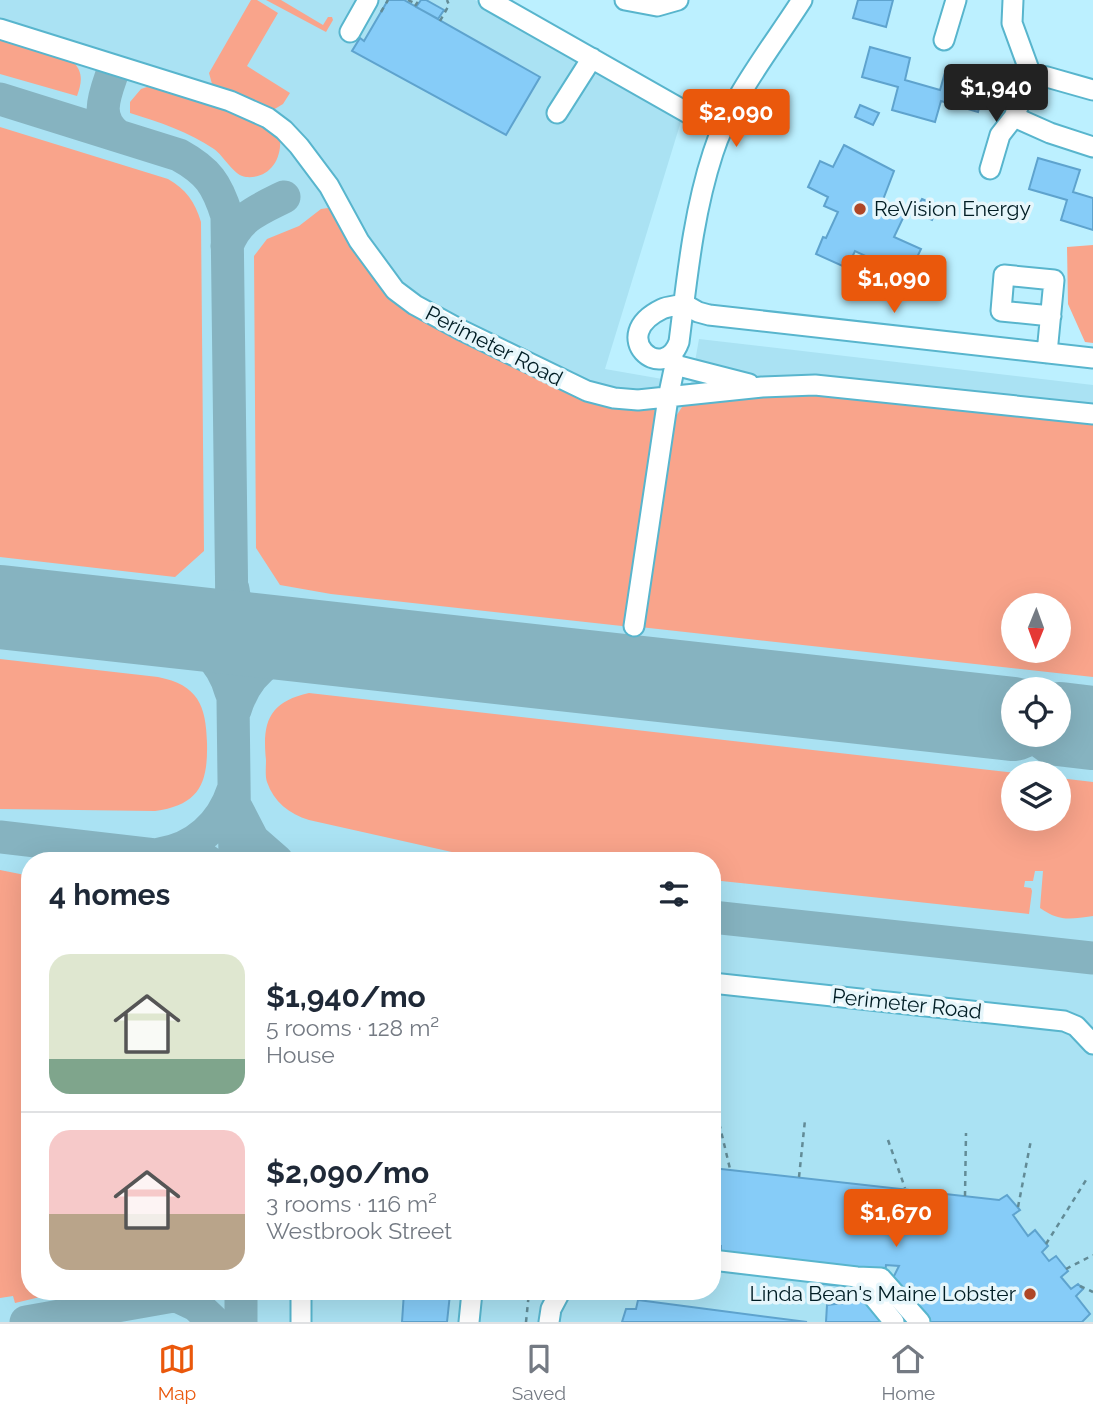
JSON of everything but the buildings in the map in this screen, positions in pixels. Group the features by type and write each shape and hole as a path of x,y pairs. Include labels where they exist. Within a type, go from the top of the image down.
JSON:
{"street":[{"path":"489,0 702,121 723,128"},
{"path":"625,0 657,6 678,0"},
{"path":"634,626 700,195 723,128 802,0"},
{"path":"944,40 956,0"},
{"path":"990,169 1000,135 1014,117 1031,75 1012,23 1013,0"},
{"path":"350,32 366,4"},
{"name":"Perimeter Road","path":"0,29 230,101 268,118 299,146 328,186 359,241 396,290 415,305 587,391 614,398 638,400 815,384 1093,414"},
{"path":"557,113 592,58"},
{"path":"1031,75 1093,90"},
{"path":"1014,117 1093,148"},
{"path":"762,387 673,360 646,355 638,344 638,331 662,309 684,304 709,315 1093,358"},
{"path":"1047,353 1051,316"},
{"name":"Perimeter Road","path":"721,984 1064,1021 1076,1026 1093,1044"},
{"path":"721,1261 857,1278 876,1276 885,1280 920,1322"},
{"path":"857,1278 894,1322"},
{"path":"301,1300 302,1322"},
{"path":"468,1322 471,1300"},
{"path":"549,1322 556,1300"}],"path":[{"path":"366,4 388,0"},
{"path":"408,0 416,5 419,0"},
{"path":"440,20 449,5 447,0"},
{"path":"799,1177 805,1120"},
{"path":"721,1128 730,1170"},
{"path":"965,1196 966,1133"},
{"path":"888,1140 905,1188"},
{"path":"1018,1207 1031,1140"},
{"path":"1046,1244 1088,1177"},
{"path":"1066,1269 1093,1255"},
{"path":"1080,1286 1093,1292"},
{"path":"526,1322 528,1300"}],"shaded area":[{"path":"0,0 475,0 682,118 605,369 691,384 699,339 1093,385 1093,1322 0,1322"},
{"path":"251,0 257,0 278,13 247,66 290,93 283,104 273,110 217,88 212,84 209,73"},
{"path":"266,0 281,0 323,25 328,17 333,20 326,32"},
{"path":"0,38 71,60 81,77 77,96 0,74"},
{"path":"158,88 260,121 280,138 279,153 273,166 262,175 242,176 233,170 218,152 194,137 130,113 130,102 141,89"},
{"path":"0,127 168,179 185,192 199,215 204,551 175,577 0,557"},
{"path":"321,209 334,211 358,255 377,282 414,315 654,409 658,416 631,627 331,594 280,585 256,548 254,256 267,239 299,226"},
{"path":"1093,245 1093,343 1085,342 1068,304 1067,247"},
{"path":"801,393 1093,423 1093,677 640,627 669,427 684,404"},
{"path":"0,659 158,677 182,685 197,699 205,718 207,757 203,781 198,790 182,804 155,811 0,809"},
{"path":"309,693 1001,771 1001,831 1071,831 1071,779 1093,782 1093,916 1065,918 1053,916 1040,908 1043,871 1035,871 1033,881 1025,881 1024,887 1031,888 1032,891 1029,914 721,881 721,852 452,852 309,820 289,811 278,801 266,780 267,724 277,708"},
{"path":"0,870 21,874 21,1300 28,1300 15,1303 13,1296 0,1298"}],"taxiway":[{"path":"112,74 103,107 106,122 117,135"},
{"path":"0,99 179,155 210,180 227,216 235,852"},
{"path":"227,246 243,221 284,197"},
{"path":"233,589 235,600 245,617 260,629 289,639"},
{"path":"163,625 206,650 221,668 231,692"},
{"path":"235,710 250,680 271,660 298,649 330,644"},
{"path":"168,852 184,847 205,833 222,814 233,790"},
{"path":"237,809 253,840 267,852"},
{"path":"0,837 129,852"},
{"path":"721,918 1093,958"},
{"path":"26,1322 151,1300"},
{"path":"185,1300 196,1305 214,1322"},
{"path":"241,1300 241,1322"}],"runway":[{"path":"0,607 1001,718"},
{"path":"1071,725 1093,728"}],"place":[{"name":"ReVision Energy","path":"860,209"},
{"name":"Linda Bean's Maine Lobster","path":"1030,1294"}]}
